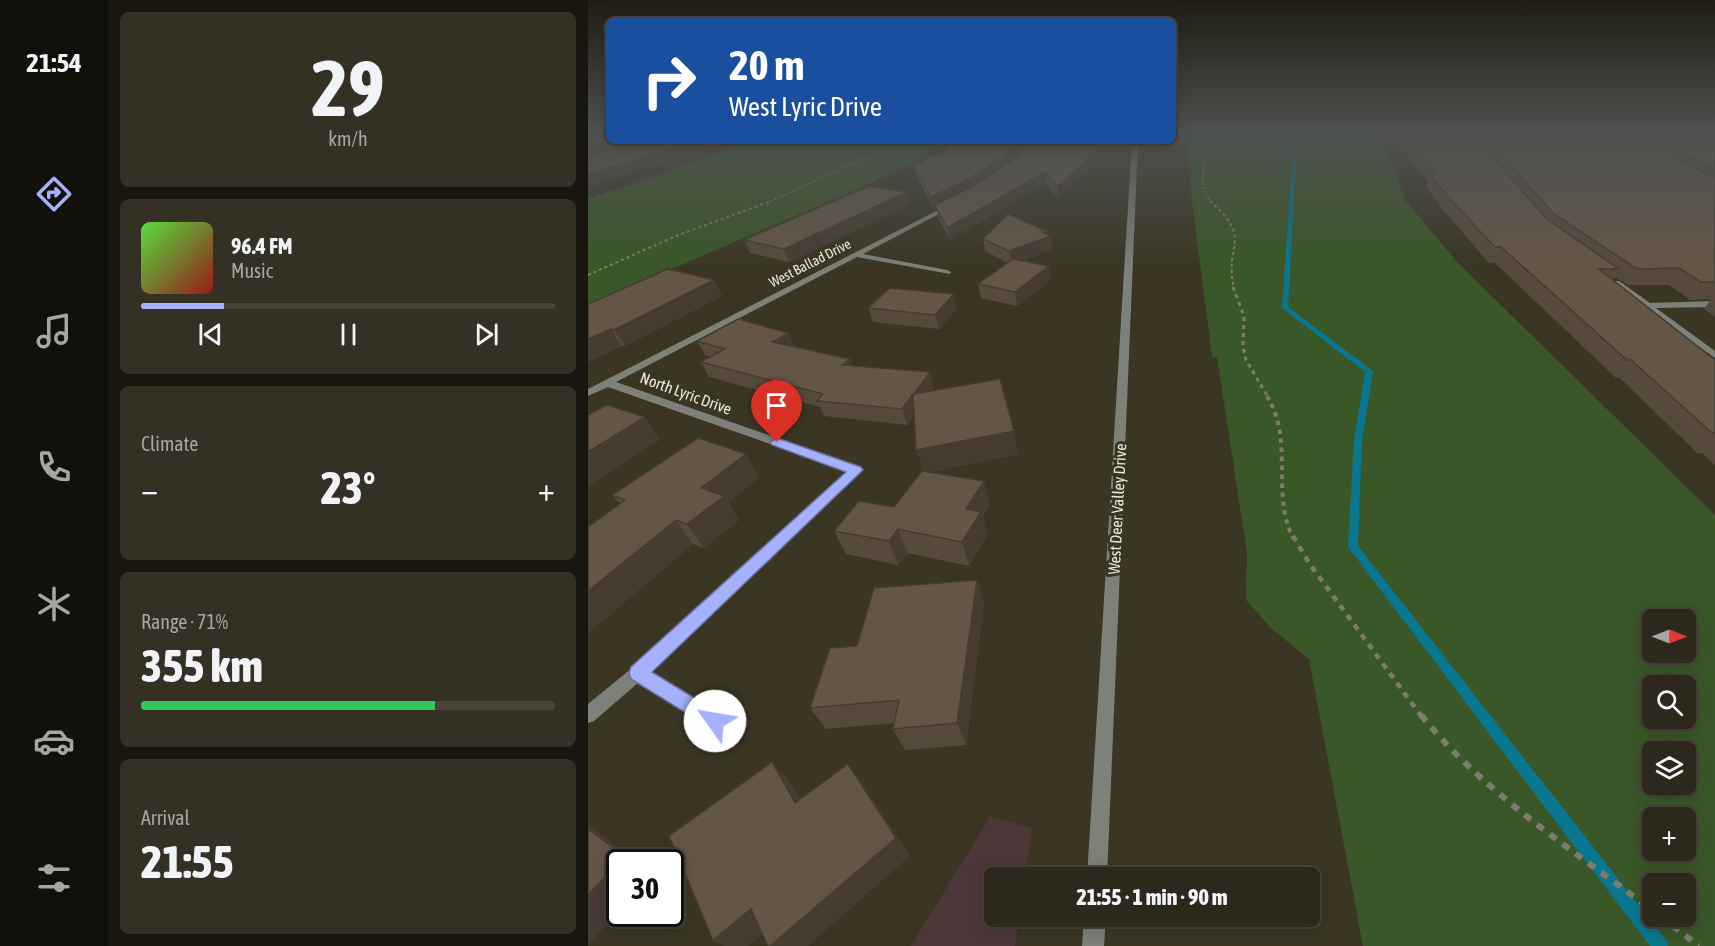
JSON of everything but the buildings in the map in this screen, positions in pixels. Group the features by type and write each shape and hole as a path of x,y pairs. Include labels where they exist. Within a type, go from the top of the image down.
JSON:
{"street":[{"name":"West Deer Valley Drive","path":"1098,867 1133,179"},
{"name":"West Ballad Drive","path":"588,393 955,203"},
{"path":"857,255 947,272"},
{"path":"1610,279 1715,355"},
{"path":"1648,306 1715,303"},
{"name":"North Lyric Drive","path":"608,383 856,470 638,673"},
{"path":"588,715 638,673 715,721"},
{"path":"1093,946 1094,927"}],"path":[{"path":"588,275 676,236 782,197 820,179"},
{"path":"1203,179 1203,192 1231,220 1236,240 1233,283 1244,318 1243,350 1248,363 1271,399 1280,424 1284,454 1284,513 1290,533 1303,555 1343,607 1398,688 1437,734 1546,831 1642,903"},
{"path":"1674,927 1699,946"}],"shaded area":[{"path":"990,817 1032,828 1026,867 984,867 984,927 1018,927 1015,946 911,946"}],"green space":[{"path":"646,179 878,179 588,305 588,199"},
{"path":"1189,179 1397,179 1405,200 1458,263 1715,515 1715,946 1363,946 1309,659 1272,629 1246,600 1247,553 1217,357 1212,357"}],"waterway":[{"path":"1293,179 1285,308 1369,371 1358,440 1353,547 1660,946"}],"route":[{"path":"715,721 638,673 856,470 777,442"}]}
